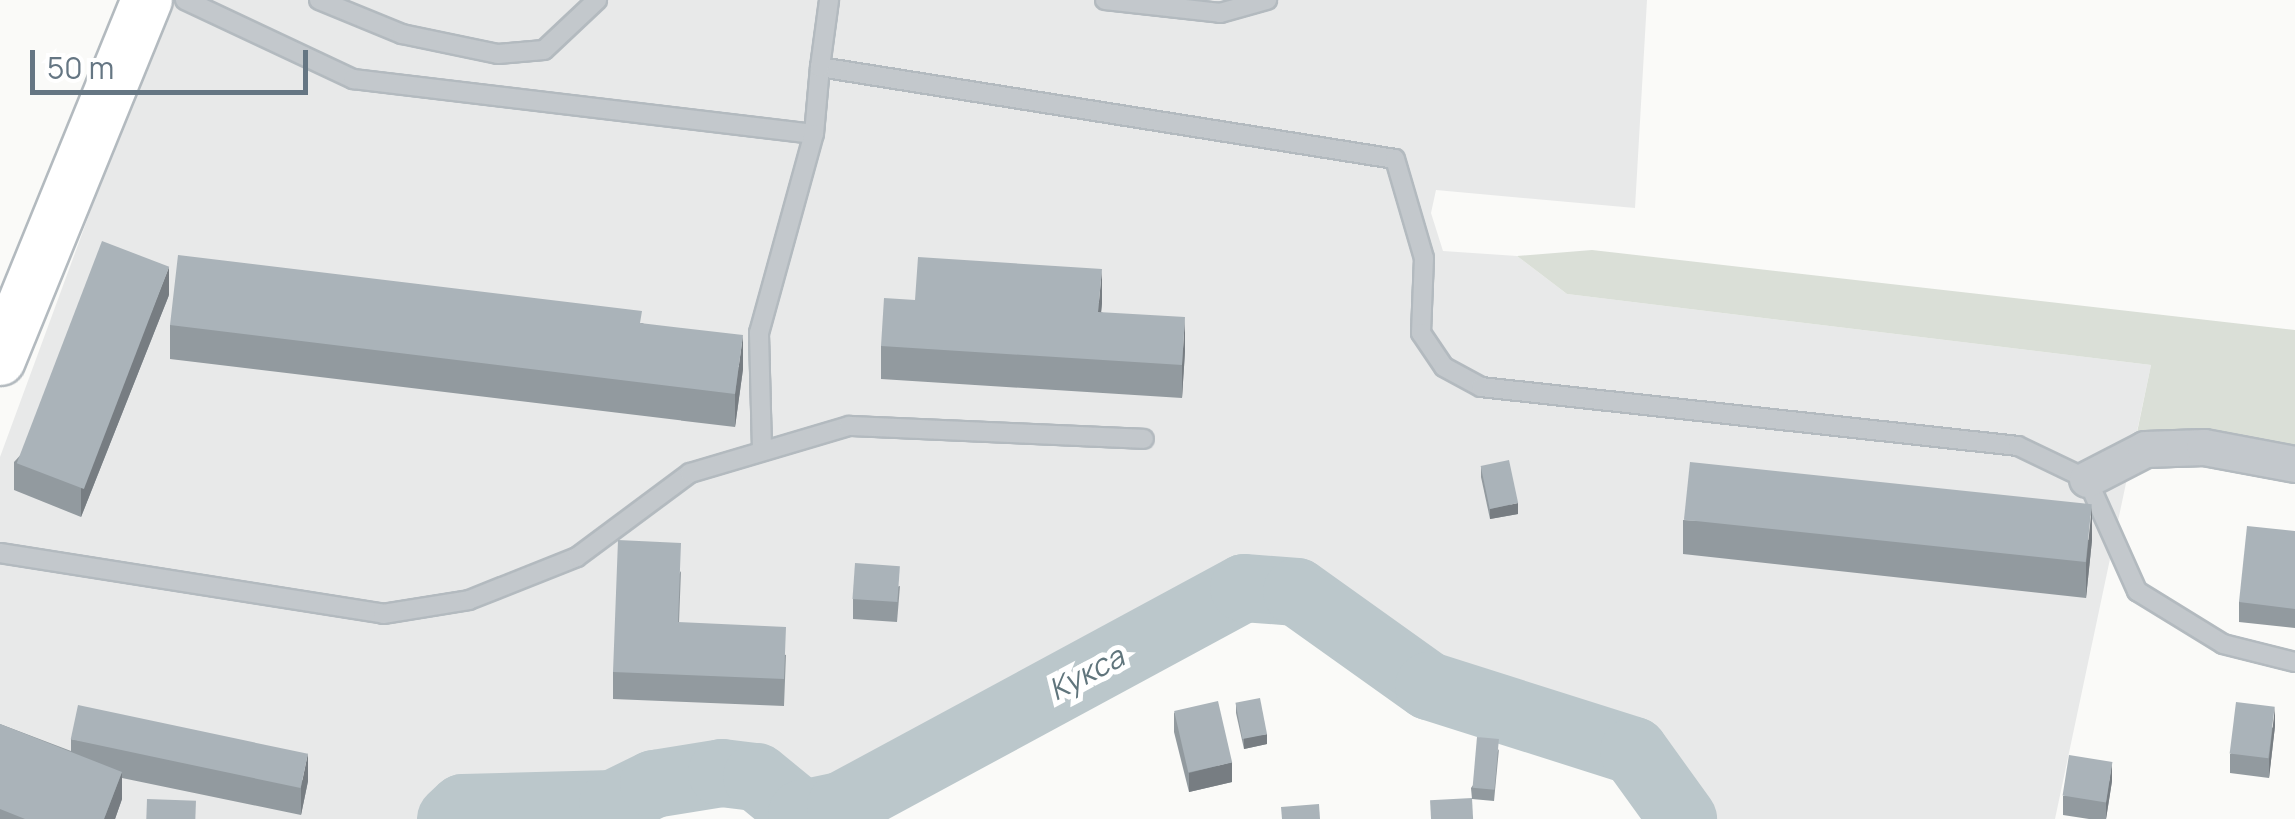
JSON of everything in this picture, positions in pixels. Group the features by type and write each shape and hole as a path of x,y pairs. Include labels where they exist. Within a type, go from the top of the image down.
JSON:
{"street":[{"path":"0,360 147,0"},
{"path":"2087,479 2144,450 2204,447 2295,464"}],"lane":[{"path":"185,0 353,78 814,134"},
{"path":"319,0 338,4 402,34 498,54 544,50 597,0"},
{"path":"762,449 759,334 814,134 829,0"},
{"path":"1105,0 1220,13 1267,0"},
{"path":"820,68 1396,158 1424,258 1421,333 1444,367 1481,388 2018,446 2087,479 2137,591 2223,644 2295,662"},
{"path":"0,554 383,614 469,600 577,557 690,473 850,426 1144,440"}],"shaded area":[{"path":"168,0 1647,0 1635,208 1436,190 1431,213 1443,251 1517,256 1567,294 2151,365 2055,819 1695,819 1645,743 1431,678 1305,585 1243,577 842,794 804,802 763,769 722,761 652,772 604,795 461,796 435,819 0,819 0,457"},
{"path":"1592,250 2295,330 2295,453 2135,442 2151,365 1567,294 1517,256"}],"building":[{"path":"102,241 169,267 84,489 17,463"},
{"path":"178,255 642,311 640,323 743,335 735,394 170,325"},
{"path":"918,257 1102,269 1098,312 1185,317 1182,365 881,346 884,298 915,300"},
{"path":"1509,460 1518,503 1490,509 1481,466"},
{"path":"1690,462 2092,504 2086,562 1684,520"},
{"path":"2247,526 2295,531 2295,609 2239,602"},
{"path":"618,540 681,543 678,622 786,627 784,679 613,672"},
{"path":"855,563 900,566 897,602 852,599"},
{"path":"1260,698 1267,734 1243,739 1235,703"},
{"path":"1218,701 1232,762 1188,773 1174,711"},
{"path":"2236,702 2275,707 2268,758 2230,754"},
{"path":"78,705 308,754 301,788 71,739"},
{"path":"0,724 122,772 104,819 25,819 0,809"},
{"path":"1477,737 1499,739 1494,790 1473,788"},
{"path":"2069,755 2112,762 2106,802 2063,795"},
{"path":"1472,798 1473,819 1431,819 1430,800"},
{"path":"147,799 196,801 195,819 146,819"},
{"path":"1319,804 1320,819 1282,819 1281,807"}],"waterway":[{"name":"Кукса","path":"451,819 463,808 613,804 654,784 722,773 757,777 802,814 841,806 1244,588 1297,592 1429,686 1634,751 1683,819"}]}
